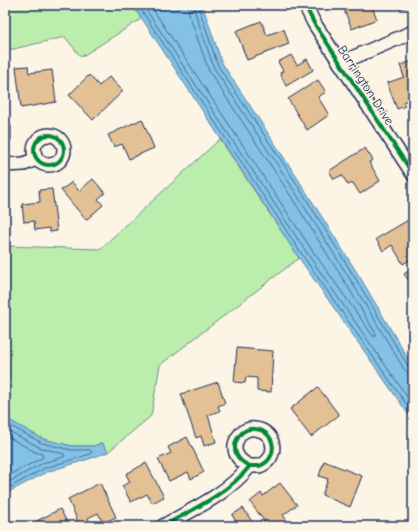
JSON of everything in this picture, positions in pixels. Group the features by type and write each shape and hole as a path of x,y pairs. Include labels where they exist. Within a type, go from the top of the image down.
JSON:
{"street":[{"name":"Barrington Drive","path":"305,5 314,23 413,174"},
{"path":"340,63 413,32"},
{"path":"5,165 24,164 36,160"},
{"path":"163,526 208,502 241,477 250,466"}],"green space":[{"path":"5,5 133,5 141,19 81,57 65,37 5,51"},
{"path":"220,139 299,258 160,365 151,416 108,452 102,443 93,446 72,446 43,439 5,418 5,246 100,249"}],"water":[{"path":"133,5 204,5 204,10 222,63 361,279 413,367 413,421 299,258"},
{"path":"5,418 43,439 72,446 93,446 102,443 108,452 47,472 5,494"}],"building":[{"path":"259,5 276,5 276,7 260,9"},
{"path":"342,5 371,5 377,19 352,29"},
{"path":"398,5 412,5 400,9"},
{"path":"261,21 267,35 284,29 289,44 247,60 236,31"},
{"path":"291,55 297,65 307,59 313,70 286,86 280,73 283,71 278,62"},
{"path":"413,61 413,98 403,102 405,106 397,109 387,83 404,77 400,65"},
{"path":"28,66 29,73 52,70 56,102 21,108 16,67"},
{"path":"89,75 99,86 109,77 123,91 93,120 69,95"},
{"path":"318,80 326,92 318,97 329,115 307,130 288,99"},
{"path":"5,99 6,126 11,126 11,140 5,141"},
{"path":"142,119 154,148 129,159 122,144 114,147 108,135"},
{"path":"365,148 373,160 369,162 380,181 360,194 353,183 348,185 342,175 334,179 329,171"},
{"path":"93,179 105,193 98,199 103,205 86,220 61,190 72,182 79,191"},
{"path":"52,189 57,231 50,232 49,228 35,230 34,221 24,222 22,204 40,202 39,190"},
{"path":"410,219 413,225 413,258 403,264 392,245 383,251 376,239"},
{"path":"413,268 413,286 404,274"},
{"path":"237,348 273,351 271,392 257,391 257,378 246,377 245,383 234,382"},
{"path":"218,382 225,403 218,406 220,411 208,415 216,442 204,446 201,436 196,438 181,394"},
{"path":"318,387 339,415 311,437 290,409"},
{"path":"187,437 204,472 191,479 188,472 169,481 158,459 171,453 168,447"},
{"path":"324,461 362,476 350,507 322,495 328,479 319,476"},
{"path":"146,463 164,497 152,503 147,494 131,502 122,486 130,482 126,474"},
{"path":"100,483 116,517 103,523 98,513 88,518 90,522 80,526 68,499"},
{"path":"280,483 297,505 283,515 291,526 268,526 250,502 261,493 263,496"},
{"path":"243,508 255,526 232,526 237,523 232,515"},
{"path":"60,509 69,526 32,526 31,524"}],"cycle path":[{"path":"305,5 314,23 413,174"},
{"path":"49,135 60,139 64,150 60,161 49,165 38,161 34,150 38,139 49,135"},
{"path":"163,526 221,493 250,466 259,466 270,458 273,446 271,440 268,435 255,429 248,429 244,431 239,436 235,445 238,458 250,466"}]}
